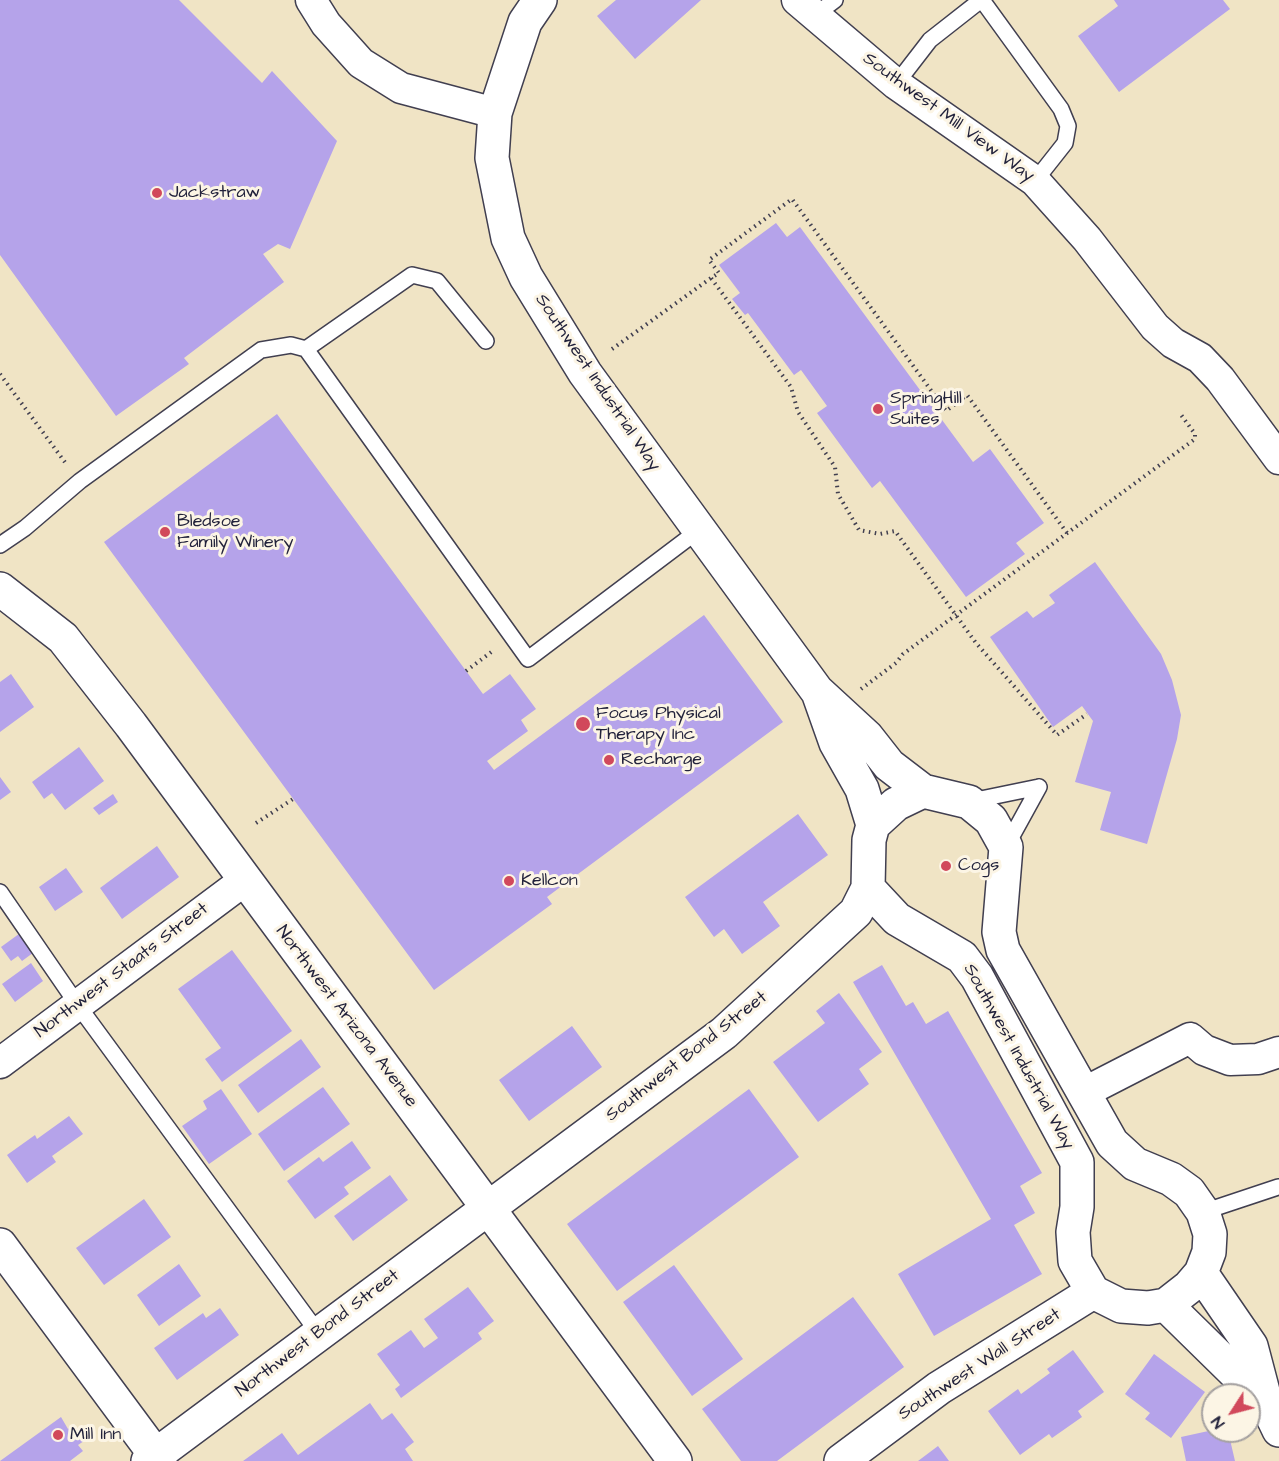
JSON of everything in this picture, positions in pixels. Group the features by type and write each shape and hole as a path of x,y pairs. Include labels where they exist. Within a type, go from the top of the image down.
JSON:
{"street":[{"path":"311,0 326,24 361,63 401,88 495,113 525,22 540,0"},
{"name":"Southwest Mill View Way","path":"815,5 896,84 1035,182 1087,239 1155,327 1173,344 1200,358 1220,379 1279,459"},
{"name":"Southwest Industrial Way","path":"495,113 492,158 508,238 526,277 585,373 817,691 867,737 889,765 923,791 969,802 991,820 1006,847"},
{"name":"Northwest Arizona Avenue","path":"0,589 63,638 131,726 675,1461"},
{"name":"Southwest Industrial Way","path":"817,691 836,743 862,789 873,825 869,840 868,888 897,920 962,957 977,977 1077,1162 1077,1207 1073,1232 1075,1261 1093,1292"},
{"path":"873,825 896,804 923,791"},
{"path":"1006,847 999,932 1003,950 1112,1143 1135,1164 1171,1179 1189,1192 1203,1212 1210,1234 1209,1252 1202,1273 1189,1287 1166,1305 1148,1308 1120,1306 1093,1292"},
{"name":"Northwest Staats Street","path":"0,1063 245,880"},
{"name":"Southwest Bond Street","path":"487,1207 724,1033 856,912 868,888"},
{"path":"1083,1093 1190,1038 1204,1050 1230,1060 1258,1059 1279,1052"},
{"name":"Northwest Bond Street","path":"154,1459 487,1207"},
{"path":"0,1245 154,1459"},
{"path":"1202,1273 1251,1346 1273,1416"},
{"name":"Southwest Wall Street","path":"841,1461 939,1388 1093,1292"},
{"path":"1166,1305 1273,1416"}],"lane":[{"path":"896,84 930,40 982,0 1061,109 1068,126 1065,143 1035,182"},
{"path":"306,349 412,275 437,281 486,340"},
{"path":"0,544 25,528 80,481 261,350 291,345 306,349 528,658 699,530"},
{"path":"969,802 1039,787 1006,847"},
{"path":"0,892 77,1004 319,1334"},
{"path":"1203,1212 1279,1188"}],"path":[{"path":"612,350 719,273 709,260 792,199 945,411 967,395 1067,533"},
{"path":"711,278 791,387 798,412 835,467 838,494 859,530 880,534 895,531 976,643 1057,735 1087,714"},
{"path":"0,374 80,481"},
{"path":"858,691 956,615 1195,439 1195,434 1179,412"},
{"path":"466,671 511,636"},
{"path":"256,823 293,799"}],"building":[{"name":"Jackstraw","path":"0,0 179,0 262,83 272,71 337,141 290,249 278,244 263,254 284,282 184,358 189,364 116,416 0,255"},
{"path":"616,0 701,0 635,59 597,16"},
{"path":"1114,0 1223,0 1230,9 1119,92 1078,36 1118,6"},
{"name":"SpringHill Suites","path":"776,223 787,237 800,227 973,462 990,449 1044,523 1016,543 1025,554 966,597 880,481 872,488 817,413 827,406 801,370 794,375 748,313 745,315 732,299 740,293 719,265"},
{"path":"277,414 483,694 510,674 536,709 521,720 528,731 487,761 494,770 704,615 783,722 547,897 552,904 434,990 104,542"},
{"path":"1095,562 1161,654 1172,680 1181,715 1177,739 1147,844 1100,830 1111,792 1075,782 1093,721 1082,706 1053,727 990,637 1027,611 1033,618 1055,603 1049,595"},
{"path":"11,674 34,707 0,732 0,682"},
{"path":"79,747 104,781 65,810 52,793 44,799 32,782"},
{"path":"0,777 11,792 0,800"},
{"path":"113,794 118,802 99,815 93,808"},
{"path":"798,814 828,855 763,902 780,926 742,954 724,929 714,937 685,897"},
{"path":"157,846 179,877 122,919 100,888"},
{"path":"66,868 83,892 55,911 39,887"},
{"path":"23,931 37,950 22,961 18,956 11,961 1,947"},
{"path":"232,950 292,1031 222,1082 205,1059 221,1048 178,989"},
{"path":"31,963 43,981 15,1002 2,984"},
{"path":"882,965 906,1006 913,1002 926,1024 948,1011 1042,1173 1020,1186 1035,1213 1014,1225 1042,1274 934,1336 898,1274 991,1219 853,982"},
{"path":"839,993 882,1052 859,1069 869,1084 818,1122 773,1062 825,1023 816,1011"},
{"path":"572,1026 602,1067 529,1121 499,1080"},
{"path":"301,1039 321,1067 258,1113 238,1085"},
{"path":"323,1087 350,1124 284,1171 258,1134"},
{"path":"221,1089 252,1134 209,1164 182,1126 207,1109 203,1101"},
{"path":"749,1089 799,1157 617,1291 567,1224"},
{"path":"69,1116 83,1134 52,1156 56,1162 27,1183 7,1155 35,1135 37,1139"},
{"path":"352,1141 371,1168 344,1187 349,1194 315,1219 287,1181 319,1157 323,1162"},
{"path":"390,1175 408,1200 353,1241 334,1216"},
{"path":"144,1199 171,1237 104,1285 76,1248"},
{"path":"179,1264 201,1296 159,1326 137,1295"},
{"path":"674,1265 743,1359 692,1396 623,1302"},
{"path":"468,1287 494,1321 478,1333 482,1339 401,1398 395,1389 400,1385 377,1354 411,1330 424,1348 438,1338 424,1319"},
{"path":"853,1297 904,1367 777,1461 741,1461 702,1409"},
{"path":"220,1308 239,1335 177,1380 154,1348 203,1313 206,1318"},
{"path":"1073,1350 1104,1392 1078,1411 1082,1417 1052,1438 1049,1434 1020,1455 988,1411 1018,1389 1021,1394 1050,1373 1047,1369"},
{"path":"1154,1354 1201,1389 1201,1397 1171,1438 1145,1419 1150,1413 1125,1394"},
{"path":"370,1403 382,1420 392,1413 414,1442 405,1449 413,1461 243,1461 282,1433 298,1455"},
{"name":"Mill Inn","path":"61,1417 68,1429 73,1425 84,1441 78,1445 83,1451 70,1461 0,1461"},
{"path":"1201,1433 1201,1443 1231,1443 1235,1461 1186,1461 1181,1437"},
{"path":"938,1446 949,1461 918,1461"}],"place":[{"name":"Jackstraw","path":"157,193"},
{"name":"SpringHill Suites","path":"878,409"},
{"name":"Bledsoe Family Winery","path":"165,532"},
{"name":"Focus Physical Therapy Inc","path":"583,724"},
{"name":"Recharge","path":"609,760"},
{"name":"Cogs","path":"946,866"},
{"name":"Kellcon","path":"509,881"},
{"name":"Mill Inn","path":"58,1435"}]}
